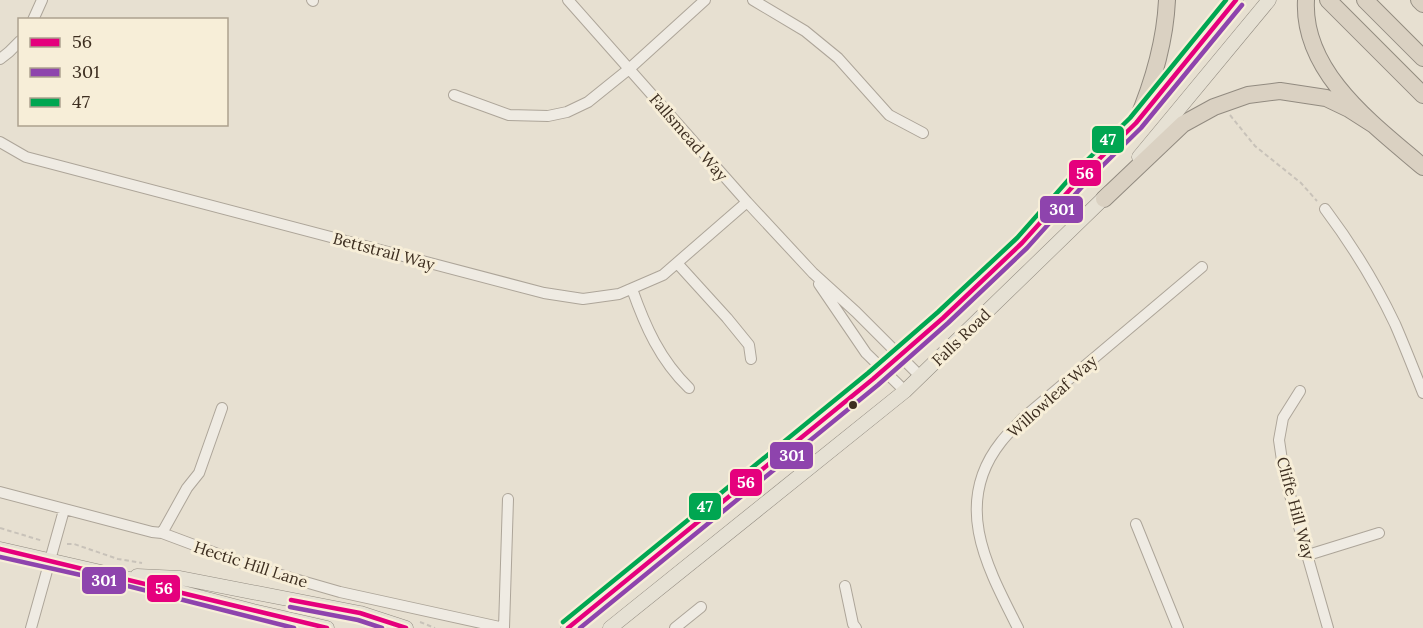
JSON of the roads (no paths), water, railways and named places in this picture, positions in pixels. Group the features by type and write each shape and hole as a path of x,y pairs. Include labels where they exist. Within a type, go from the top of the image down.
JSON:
{"highway":[{"path":"1136,123 1157,64 1166,30 1167,0"},
{"path":"1328,0 1423,95"},
{"path":"1365,0 1423,58"},
{"path":"1419,0 1423,4"},
{"path":"1306,3 1307,25 1321,64 1334,82 1374,125 1423,167"},
{"path":"1104,200 1183,124 1214,107 1248,95 1280,92 1326,98 1374,125"}],"main road":[{"name":"Falls Road","path":"568,628 883,370 943,318 1022,243 1084,174 1136,123 1236,0"},
{"name":"Falls Road","path":"610,628 905,391 1104,200 1269,0"},
{"path":"0,549 327,628"},
{"path":"114,575 180,578 360,614 406,628"},
{"path":"253,611 289,628"}],"street":[{"path":"34,18 42,0"},
{"name":"Fallsmead Way","path":"568,0 813,273 920,376"},
{"path":"454,95 509,116 548,116 567,112 588,102 629,69 705,0"},
{"path":"753,0 805,30 838,58 890,115 923,133"},
{"path":"0,59 18,43"},
{"name":"Bettstrail Way","path":"0,142 26,157 544,293 583,299 619,294 663,275 747,202"},
{"path":"1325,209 1346,237 1375,286 1420,376 1423,393"},
{"path":"677,263 749,345 752,359"},
{"name":"Willowleaf Way","path":"1018,628 997,587 981,547 976,523 976,495 987,465 1000,443 1023,418 1202,267"},
{"name":"Fallsmead Way","path":"813,273 842,320 870,358 905,391"},
{"path":"632,289 651,339 676,375 689,388"},
{"name":"Cliffe Hill Way","path":"1300,390 1283,418 1279,440 1284,474 1328,628"},
{"path":"162,533 187,488 199,473 222,408"},
{"name":"Hectic Hill Lane","path":"0,492 162,533 253,567 340,592 504,628"},
{"path":"504,628 508,499"},
{"path":"31,628 64,510"},
{"path":"1136,524 1178,628"},
{"path":"1308,555 1379,533"},
{"path":"845,586 853,624 856,628"},
{"path":"675,628 701,607"}]}
